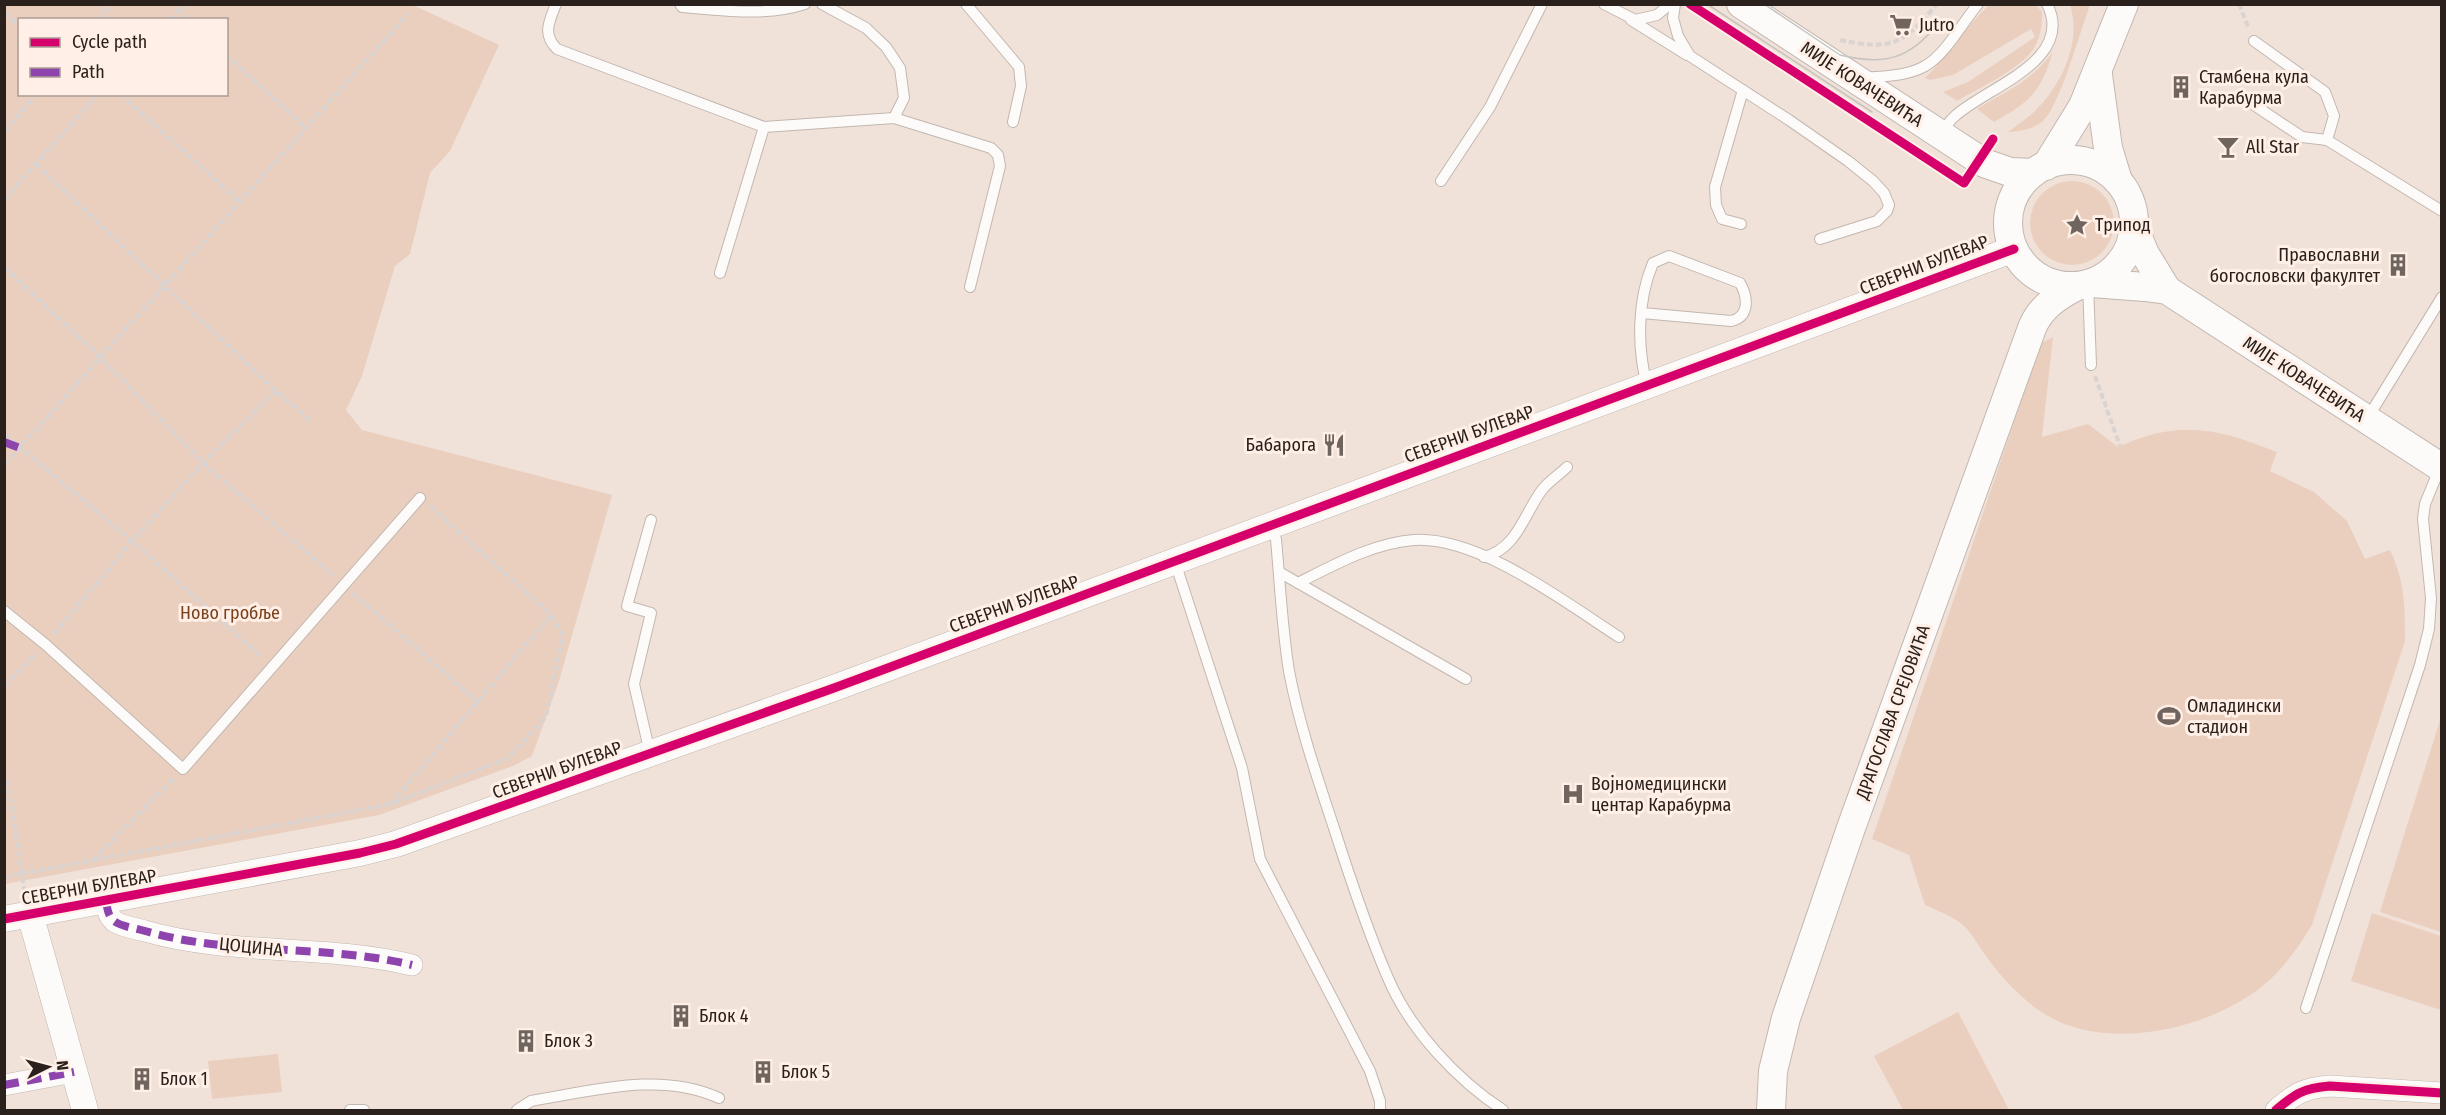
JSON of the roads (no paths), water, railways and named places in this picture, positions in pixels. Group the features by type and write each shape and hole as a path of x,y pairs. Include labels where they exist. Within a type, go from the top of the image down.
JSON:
{"main road":[{"name":"МИЈЕ КОВАЧЕВИЋА","path":"1741,4 1984,163 2010,172 2040,169 2065,161 2085,162 2103,169 2118,181 2131,203 2134,228 2145,254 2166,290"},
{"path":"2040,169 2083,106 2124,4"},
{"path":"2098,73 2108,148 2118,181"},
{"name":"МИЈЕ КОВАЧЕВИЋА","path":"1984,163 2002,190 2010,210"},
{"name":"МИЈЕ КОВАЧЕВИЋА","path":"2022,260 2009,230 2010,210 2021,186 2040,169"},
{"name":"МИЈЕ КОВАЧЕВИЋА","path":"2086,285 2108,275 2121,262 2130,246 2134,228"},
{"path":"2022,260 2051,283 2086,285"},
{"name":"ДРАГОСЛАВА СРЕЈОВИЋА","path":"1771,1110 1773,1071 1786,1018 1851,828 2036,318 2036,293 2022,260"},
{"name":"МИЈЕ КОВАЧЕВИЋА","path":"2086,285 2145,286 2166,290 2441,467"},
{"name":"ДРАГОСЛАВА СРЕЈОВИЋА","path":"2036,318 2053,300 2086,285"}],"street":[{"name":"СЕВЕРНИ БУЛЕВАР","path":"4,919 28,909 105,901 382,848 834,688 1647,386 2022,260"},
{"name":"ЦОЦИНА","path":"105,901 108,913 117,923 160,936 246,948 380,958 412,965"},
{"path":"28,909 85,1110"},
{"path":"4,1085 74,1072"},
{"path":"2276,1110 2295,1093 2312,1087 2330,1086 2442,1093"}],"lane":[{"path":"556,4 547,29 549,41 557,49 764,127 894,118 991,148 998,155 1000,166 970,287"},
{"path":"680,4 682,7 756,13 790,9 805,4"},
{"path":"822,4 841,8 866,28 886,47 900,68 904,98 894,118"},
{"path":"966,4 1019,67 1021,86 1012,122"},
{"path":"1441,180 1490,107 1542,4"},
{"path":"1604,4 1743,90 1848,161 1873,181 1887,199 1887,211 1877,221 1820,239"},
{"path":"1628,18 1646,19 1657,15 1673,4"},
{"path":"1673,4 1673,18 1678,36 1690,56"},
{"path":"1854,79 1894,75 1925,67 1941,52 1978,4"},
{"path":"1941,135 1955,115 2019,75 2041,52 2052,32 2051,15 2047,4"},
{"path":"2254,40 2325,92 2334,116 2327,140"},
{"path":"1741,224 1722,219 1716,206 1715,187 1743,90"},
{"path":"2248,101 2302,137 2327,140 2442,211"},
{"path":"720,273 764,127"},
{"path":"1642,313 1731,321 1738,320 1744,314 1746,302 1740,283 1669,256 1653,263 1642,313 1640,344 1647,386"},
{"path":"2086,285 2091,365"},
{"path":"2367,420 2442,297"},
{"path":"1484,556 1499,552 1507,545 1518,532 1543,490 1567,467"},
{"path":"2306,1008 2416,676 2429,629 2430,579 2423,519 2425,504 2441,467"},
{"path":"4,611 45,644 183,769 420,498"},
{"path":"650,753 634,684 651,613 627,606 651,520"},
{"path":"1271,526 1276,539 1289,670 1309,751 1343,856 1388,979 1439,1057 1486,1100 1503,1110"},
{"path":"1298,583 1350,557 1401,542 1415,540 1444,543 1484,556 1512,570 1619,637"},
{"path":"1174,562 1242,768 1260,859 1370,1071 1380,1101 1380,1110"},
{"path":"1279,572 1467,679"},
{"path":"517,1110 531,1101 652,1083 701,1090 719,1098"},
{"path":"350,1110 364,1110"}],"tram line":[{"path":"1707,4 1872,112"},
{"path":"1764,4 1840,55 1870,60 1895,57 1906,52 1927,37 1937,25"}],"place":[{"name":"Jutro","path":"1901,25"},
{"name":"Стамбена кула Карабурма","path":"2181,87"},
{"name":"All Star","path":"2228,147"},
{"name":"Трипод","path":"2077,225"},
{"name":"Православни богословски факултет","path":"2398,265"},
{"name":"Бабарога","path":"1334,445"},
{"name":"Омладински стадион","path":"2169,716"},
{"name":"Војномедицински центар Карабурма","path":"1573,794"},
{"name":"Блок 4","path":"681,1016"},
{"name":"Блок 3","path":"526,1041"},
{"name":"Блок 5","path":"763,1072"},
{"name":"Блок 1","path":"142,1079"}],"park label":[{"name":"Ново гробље","path":"230,613"}]}
